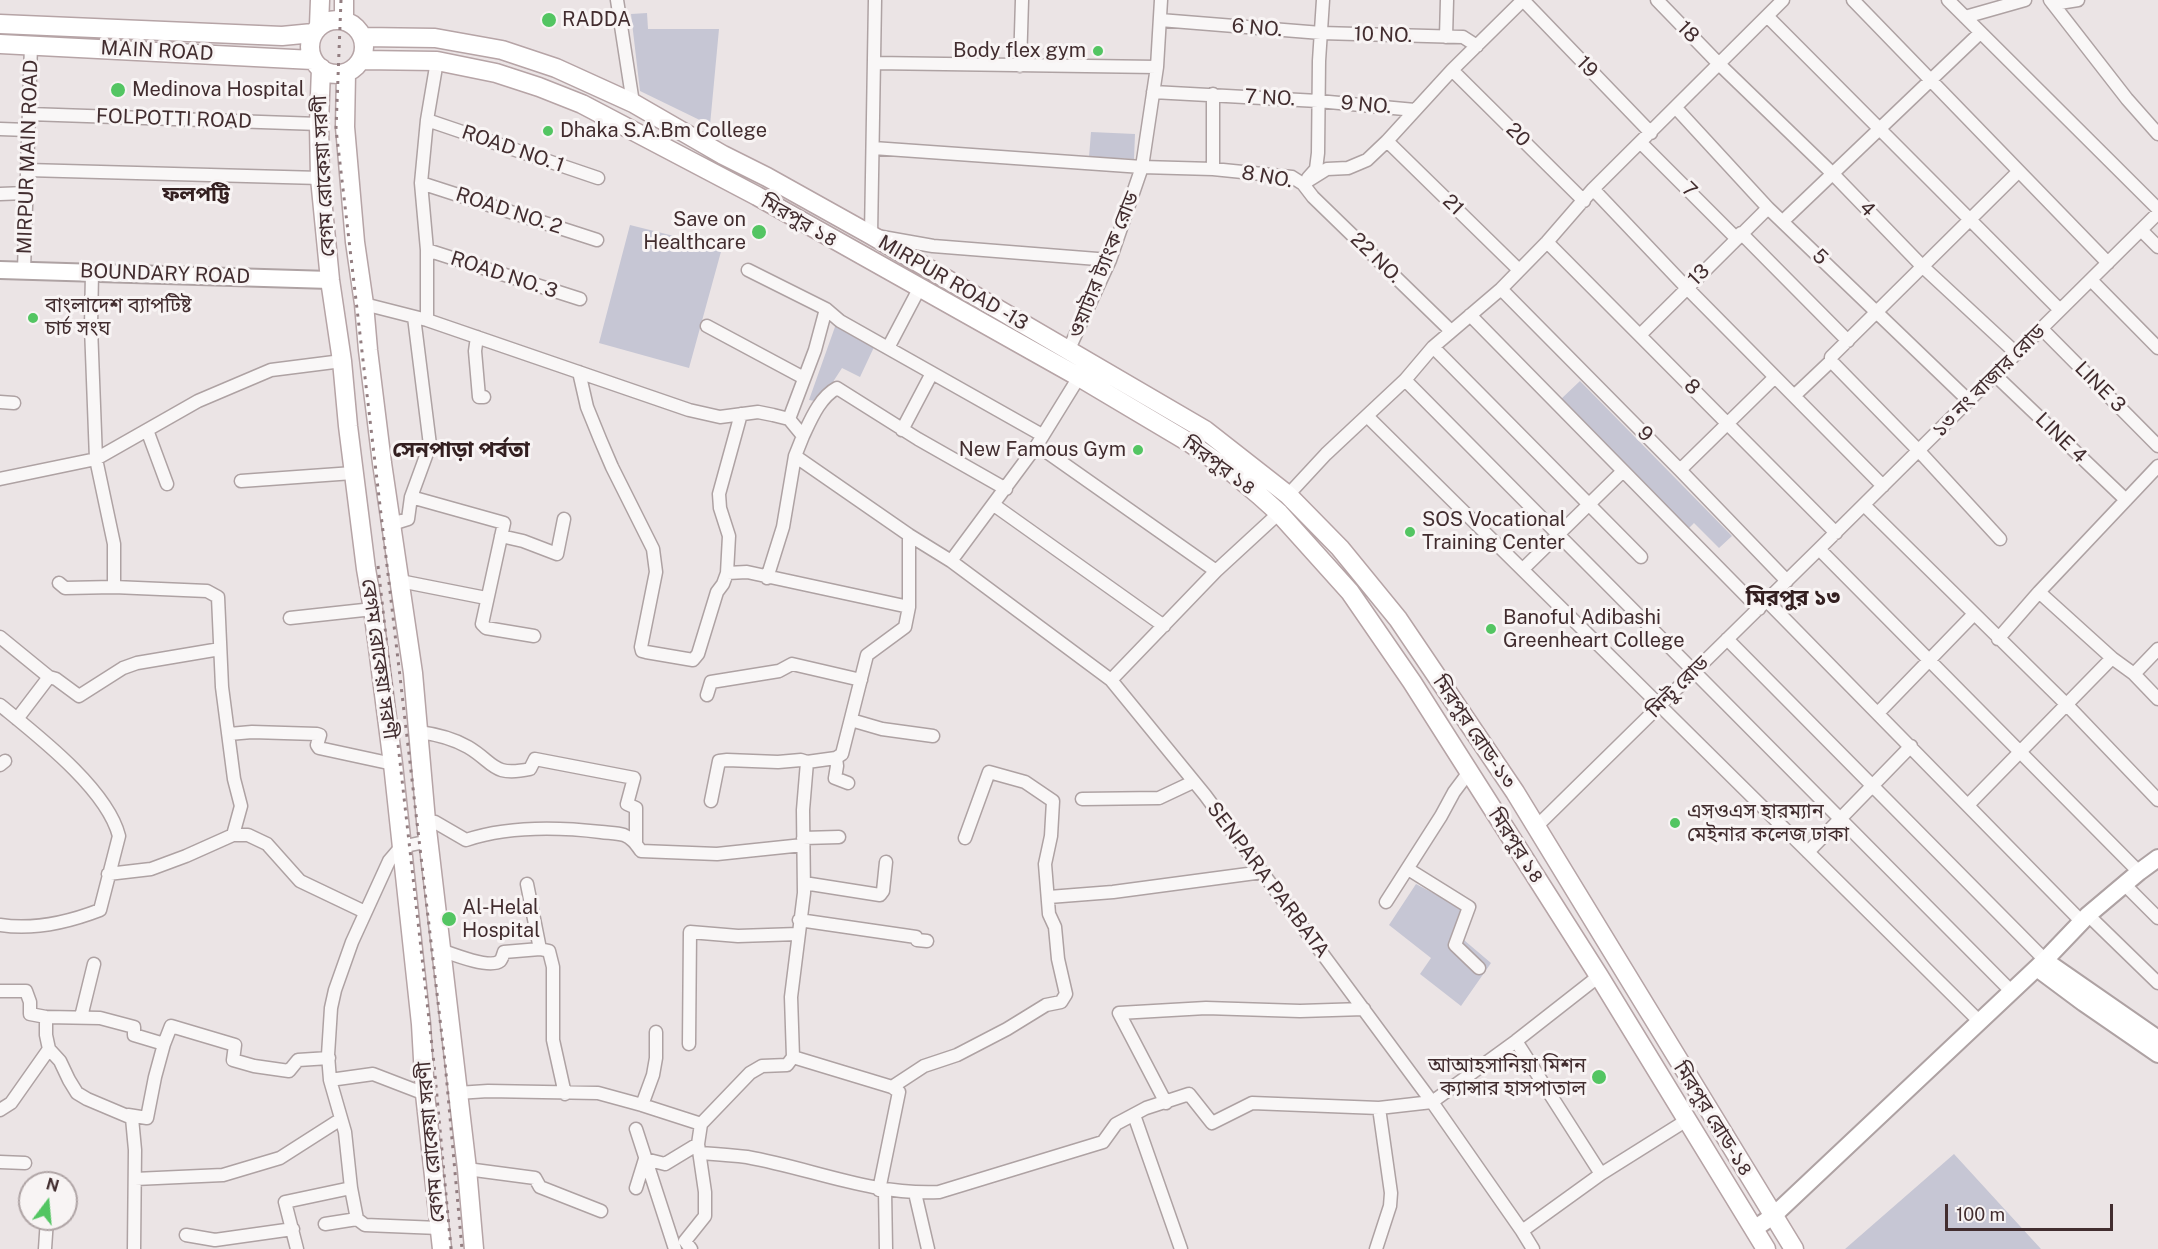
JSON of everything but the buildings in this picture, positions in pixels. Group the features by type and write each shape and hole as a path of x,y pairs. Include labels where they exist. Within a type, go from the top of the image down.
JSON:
{"main road":[{"path":"316,30 335,20 344,20 358,29 363,37 364,45 361,60 357,66 346,73 333,74 317,64 310,51 310,42 316,30 320,0"},
{"path":"344,0 344,20"},
{"name":"MAIN ROAD","path":"0,24 282,36 316,30"},
{"name":"MIRPUR ROAD -13","path":"363,37 435,38 502,50 556,68 633,103 723,155 871,235 1205,430 1288,495"},
{"name":"MAIN ROAD","path":"0,44 317,64"},
{"name":"মিরপুর ১৪","path":"361,60 437,61 496,73 582,104 757,196 1079,377 1205,453 1234,474 1279,513 1350,592 1366,614 1412,682 1599,976 1766,1249"},
{"name":"বেগম রোকেয়া সরণী","path":"317,64 320,178 330,280 342,361 353,472 393,764 442,1249"},
{"name":"বেগম রোকেয়া সরণী","path":"346,73 346,139 355,242 382,463 419,732 426,821 467,1169 474,1249"},
{"path":"757,196 767,177"},
{"name":"মিরপুর রোড-১৩","path":"1288,495 1340,548 1398,619 1537,825 1634,988"},
{"name":"মিরপুর রোড-১৪","path":"1634,988 1794,1249"}],"street":[{"path":"617,0 633,103"},
{"path":"875,0 871,235 933,246 1110,260"},
{"path":"1020,66 1022,0"},
{"name":"ওয়াটার ট্যাংক রোড","path":"1068,351 1110,260 1142,167 1157,67 1161,0"},
{"path":"1321,33 1323,0"},
{"path":"1447,0 1446,37 1463,38 1477,46"},
{"name":"9 NO.","path":"1303,184 1327,169 1348,168 1367,160 1452,70 1523,0"},
{"name":"19","path":"1523,0 1651,133"},
{"name":"18","path":"1657,0 1719,64"},
{"path":"1288,495 1326,454 1405,380 1433,346 1502,289 1593,189 1783,0"},
{"path":"1853,0 2108,262"},
{"path":"1948,0 2158,211"},
{"path":"1965,17 2025,0"},
{"path":"2051,2 2078,0"},
{"path":"2051,2 2127,99 2158,134"},
{"path":"1767,16 2060,310"},
{"name":"6 NO.","path":"1160,20 1321,33"},
{"name":"10 NO.","path":"1321,33 1446,37"},
{"name":"7 NO.","path":"1153,92 1318,101 1321,33"},
{"path":"1783,221 1980,33"},
{"name":"MIRPUR MAIN ROAD","path":"24,270 31,45"},
{"path":"427,320 427,250 421,183 427,120 437,61"},
{"path":"874,63 1157,67"},
{"name":"4","path":"1719,64 1833,174 1922,266 2017,354"},
{"name":"20","path":"1452,70 1584,201"},
{"path":"1213,94 1213,169"},
{"name":"9 NO.","path":"1318,101 1415,110"},
{"name":"8 NO.","path":"873,148 1142,167 1213,169 1292,177 1303,184 1316,169 1318,101"},
{"name":"5","path":"1676,108 1764,212 1783,221 1969,401"},
{"name":"FOLPOTTI ROAD","path":"29,114 319,124"},
{"name":"ROAD NO. 1","path":"427,120 598,178"},
{"path":"0,129 28,130"},
{"name":"21","path":"1387,141 1519,270"},
{"name":"7","path":"1641,143 1848,341"},
{"path":"27,170 320,178"},
{"path":"1794,396 2018,172"},
{"name":"ROAD NO. 2","path":"421,183 597,240"},
{"name":"22 NO.","path":"1303,184 1313,197 1451,331"},
{"path":"1593,189 1686,287 1883,486"},
{"path":"0,194 26,193"},
{"name":"১৩ নং বাজার রোড","path":"1819,549 2142,230 2158,211"},
{"name":"13","path":"1640,335 1764,212"},
{"path":"2142,230 2158,247"},
{"name":"8","path":"1547,242 1836,533"},
{"name":"ROAD NO. 3","path":"427,250 580,299"},
{"name":"BOUNDARY ROAD","path":"0,270 330,280"},
{"path":"747,270 826,309 840,321 932,373 1040,440 1216,572"},
{"path":"92,272 91,327 96,459 114,544 114,586"},
{"path":"2091,280 2158,348"},
{"path":"888,348 919,289"},
{"name":"9","path":"1502,289 1787,581"},
{"path":"364,304 427,320 689,410 720,417 758,412 789,419 803,436"},
{"path":"789,419 826,309"},
{"path":"1470,315 1623,471 1878,713 1968,805 2085,918 2158,983"},
{"path":"392,524 408,519 411,497 430,445 414,316"},
{"path":"707,327 804,378"},
{"name":"LINE 3","path":"2042,329 2158,446"},
{"path":"477,337 475,351 479,397 484,397"},
{"path":"1433,346 1641,557"},
{"path":"0,479 96,459 198,401 271,370 342,361"},
{"path":"1831,361 1919,451 2000,539"},
{"path":"579,372 587,407 604,448 653,549 656,572 642,651 693,660 697,658 717,592 727,573 729,536 720,508 719,494 741,414"},
{"path":"902,430 932,373"},
{"name":"LINE 4","path":"1995,375 2126,500"},
{"path":"951,561 1006,489 1079,377"},
{"path":"1680,470 1775,377"},
{"path":"1405,380 2011,991"},
{"path":"767,578 783,527 795,456 816,410 831,391 837,388 902,430 1006,489"},
{"path":"0,402 14,403"},
{"path":"1368,417 1980,1022"},
{"path":"147,430 167,484"},
{"name":"SENPARA PARBATA","path":"795,456 909,535 951,561 1111,680 1263,872 1432,1102 1533,1249"},
{"path":"1998,639 2039,592 2158,466"},
{"path":"1522,569 1559,536 1623,471"},
{"path":"241,481 353,472"},
{"path":"411,497 502,522 501,536 486,598 483,626 534,636"},
{"path":"994,505 1164,626"},
{"path":"1864,505 2067,705 2158,800"},
{"path":"1111,680 1216,572 1279,513"},
{"path":"501,536 523,541 557,554 564,519"},
{"path":"711,801 719,761 801,760 807,762 836,758 842,754 867,656 905,627 909,607 909,535"},
{"path":"1819,549 2139,872"},
{"name":"মিন্টু রোড","path":"1537,825 1819,549"},
{"path":"727,573 747,572 909,607"},
{"path":"400,581 486,598"},
{"path":"59,583 65,588 114,586 214,593 218,597 220,649 229,734 234,778 241,806 233,835"},
{"path":"2039,592 2112,658 2134,674 2158,699"},
{"path":"290,618 373,609"},
{"path":"1878,713 1974,614"},
{"path":"0,637 48,677 56,679 79,696 123,668 137,663 220,649"},
{"path":"1726,639 1872,787 2041,964 2084,1004 2158,1054"},
{"path":"2134,674 2158,650"},
{"path":"1968,805 2112,658"},
{"path":"707,695 711,682 779,671 792,664 861,680"},
{"path":"17,719 48,677"},
{"path":"0,705 58,754 81,777 116,824 119,837 100,910 68,920 15,927 0,925"},
{"path":"851,720 882,729 933,736"},
{"path":"229,734 252,732 317,734 320,735 317,745 319,748 393,764"},
{"path":"419,732 435,735 468,747 496,769 507,772 530,769 534,759 634,778 627,804 636,808 636,842"},
{"path":"1808,852 1911,746"},
{"path":"836,758 835,778 848,783"},
{"path":"691,1249 685,1241 705,1216 700,1148 701,1124 735,1086 750,1073 762,1066 787,1065 793,1057 791,997 804,883 803,841 807,762"},
{"path":"892,1087 924,1066 957,1055 1007,1029 1046,1005 1060,1002 1065,998 1055,927 1049,914 1045,864 1051,836 1053,801 1025,782 989,772 965,838"},
{"path":"1386,902 1408,870 1454,792 1469,772"},
{"path":"1082,799 1159,798 1193,782"},
{"path":"426,821 435,822 466,840 486,833 549,829 586,830 625,836 636,842 641,850 717,854 839,837"},
{"path":"108,874 151,869 233,835 248,836 258,838 267,844 300,880 365,912"},
{"path":"429,841 401,847 389,861 365,912 334,990 329,1059 330,1080 345,1131 357,1219 365,1225 439,1228"},
{"path":"1754,1229 1773,1216 1980,1022 2085,918 2158,858"},
{"path":"804,883 880,895 883,891 886,862"},
{"path":"1408,870 1469,907 1455,945 1479,968"},
{"path":"1049,897 1113,892 1263,872"},
{"path":"527,884 540,948"},
{"path":"2124,884 2158,918"},
{"path":"799,920 916,937 918,940 927,941"},
{"path":"689,1044 690,932 738,936 798,934"},
{"path":"441,950 470,960 490,963 501,960 504,952 540,948 549,951 553,967 553,1040 565,1094"},
{"path":"81,1017 94,964"},
{"path":"2041,964 2158,1039"},
{"path":"636,1188 645,1159 665,1164 700,1148 882,1190 915,1193 939,1192 1103,1142 1116,1124 1146,1108 1190,1095 1212,1123 1252,1103 1379,1108 1432,1102 1516,1041 1599,976"},
{"path":"0,991 26,991 30,1002 30,1014 46,1017 100,1018 134,1027 134,1035 164,1044"},
{"path":"1166,1103 1119,1014 1206,1008 1300,1011 1364,1009"},
{"path":"46,1017 46,1035 50,1049 60,1061 77,1093 128,1115 147,1118 155,1077 171,1026 235,1045 233,1060 254,1066 289,1071 298,1060 329,1059"},
{"path":"642,1105 653,1075 656,1058 656,1032"},
{"path":"1516,1041 1601,1174"},
{"path":"0,1110 11,1103 50,1049"},
{"path":"793,1057 892,1087 899,1092 882,1190 886,1249"},
{"path":"330,1080 373,1074 425,1094"},
{"path":"457,1093 488,1091 598,1093 701,1124"},
{"path":"1376,1249 1390,1206 1379,1108"},
{"path":"128,1115 133,1122 134,1249"},
{"path":"1134,1115 1181,1249"},
{"path":"135,1179 224,1175 280,1158 341,1119"},
{"path":"1522,1231 1601,1174 1687,1120"},
{"path":"636,1129 675,1249"},
{"path":"0,1162 25,1163"},
{"path":"467,1169 536,1178 540,1187 601,1211"},
{"path":"297,1249 285,1202 351,1188"},
{"path":"915,1193 927,1249"},
{"path":"325,1224 357,1219"},
{"path":"186,1235 215,1240 293,1229"},
{"path":"45,1249 46,1231"}],"shaded area":[{"path":"647,13 648,29 719,29 710,125 640,91 631,14"},
{"path":"1091,132 1135,134 1134,159 1089,157"},
{"path":"630,225 722,248 689,368 599,343"},
{"path":"836,324 875,345 860,377 842,368 820,402 809,400"},
{"path":"1580,381 1732,536 1719,548 1694,523 1687,530 1560,400"},
{"path":"1416,884 1471,913 1458,935 1491,963 1461,1006 1420,974 1431,958 1389,925"},
{"path":"1954,1154 2041,1249 1845,1249"}],"railway":[{"path":"341,0 336,129 445,1062 462,1249"},
{"path":"378,566 434,1064 451,1249"}],"place":[{"name":"RADDA","path":"549,20"},
{"name":"Body flex gym","path":"1098,51"},
{"name":"Medinova Hospital","path":"118,90"},
{"name":"Dhaka S.A.Bm College","path":"548,131"},
{"name":"Save on Healthcare","path":"759,232"},
{"name":"বাংলাদেশ ব্যাপটিষ্ট চার্চ সংঘ","path":"33,318"},
{"name":"New Famous Gym","path":"1138,450"},
{"name":"SOS Vocational Training Center","path":"1410,532"},
{"name":"Banoful Adibashi Greenheart College","path":"1491,629"},
{"name":"এসওএস হারম্যান মেইনার কলেজ ঢাকা","path":"1675,823"},
{"name":"Al-Helal Hospital","path":"449,919"},
{"name":"আআহসানিয়া মিশন ক্যান্সার হাসপাতাল","path":"1599,1077"}],"district":[{"name":"ফলপট্টি","path":"196,195"},
{"name":"সেনপাড়া পর্বতা","path":"461,450"},
{"name":"মিরপুর ১৩","path":"1793,598"}]}
